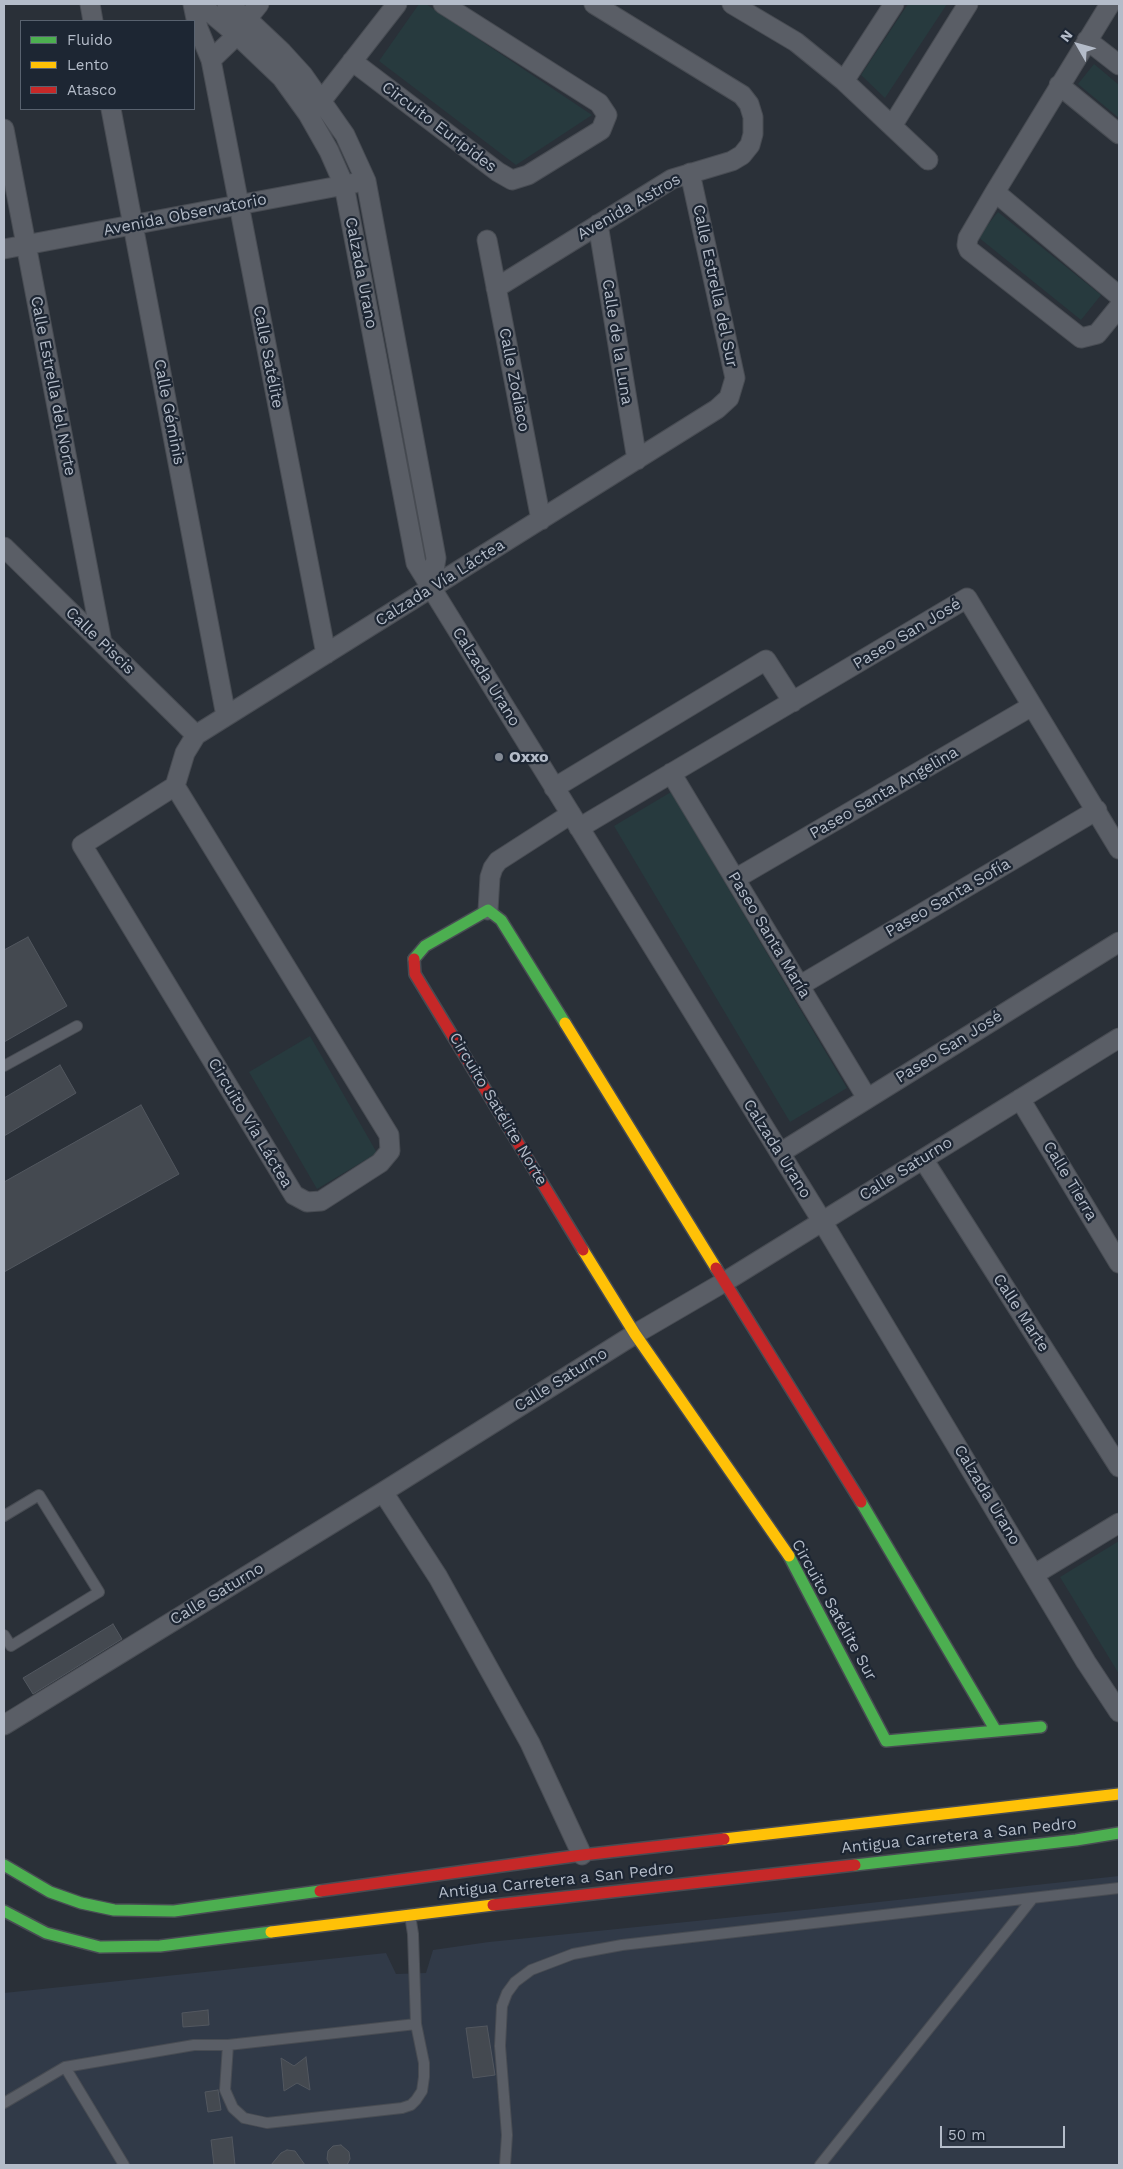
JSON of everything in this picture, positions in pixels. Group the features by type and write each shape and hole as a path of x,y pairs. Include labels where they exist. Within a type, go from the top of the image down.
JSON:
{"main road":[{"path":"488,910 501,920 726,1281 867,1512 996,1731"},
{"name":"Circuito Satélite Norte","path":"488,910 425,946 413,960 415,974 635,1334"},
{"name":"Circuito Satélite Sur","path":"635,1334 793,1562 886,1741 1041,1727"},
{"path":"1095,1810 1114,1781"},
{"name":"Antigua Carretera a San Pedro","path":"4,1865 50,1892 81,1903 114,1910 143,1912 174,1911 582,1855 1119,1794"},
{"path":"1076,1840 1085,1825"},
{"name":"Antigua Carretera a San Pedro","path":"4,1911 46,1933 75,1942 100,1947 160,1946 410,1914 1076,1840 1118,1831"}],"street":[{"path":"90,4 93,20"},
{"name":"Calle Satélite","path":"193,4 198,28 211,60 326,654"},
{"name":"Calzada Urano","path":"200,4 237,35 282,78 308,114 329,151 344,185 416,563 822,1221 1086,1662 1119,1712"},
{"name":"Calzada Urano","path":"227,4 247,19 282,52 322,100 345,135 366,181 436,558 431,588"},
{"path":"247,19 259,4"},
{"path":"322,100 397,4"},
{"name":"Circuito Eurípides","path":"352,61 498,172 512,180 528,175 602,130 607,115 599,102 443,4"},
{"name":"Avenida Astros","path":"496,288 672,180 690,173 732,162 742,156 750,145 753,134 753,116 749,104 742,95 595,4"},
{"path":"844,81 894,4"},
{"path":"892,126 968,4"},
{"path":"1110,4 1059,85 968,238 968,250 1081,338 1097,334 1119,307"},
{"path":"742,7 796,42 844,81 928,160"},
{"path":"211,60 237,35"},
{"path":"1087,40 1119,65"},
{"path":"1059,85 1119,134"},
{"name":"Calle Géminis","path":"110,110 226,716"},
{"name":"Calle Estrella del Norte","path":"4,129 102,643"},
{"name":"Calle Estrella del Sur","path":"690,173 735,378 729,398"},
{"name":"Avenida Observatorio","path":"4,249 366,181"},
{"path":"995,192 1119,296"},
{"name":"Calle de la Luna","path":"598,224 637,460"},
{"name":"Calle Zodiaco","path":"487,240 540,520"},
{"name":"Calzada Vía Láctea","path":"175,786 185,753 196,735 637,460 717,409 729,398"},
{"name":"Calle Piscis","path":"4,547 196,735"},
{"name":"Paseo San José","path":"575,821 621,803 967,598 1119,849"},
{"path":"554,788 766,660 793,702"},
{"name":"Paseo Santa Angelina","path":"735,879 1032,706"},
{"name":"Paseo Santa María","path":"671,772 867,1098"},
{"name":"Circuito Vía Láctea","path":"175,786 389,1135 390,1151 380,1163 321,1201 306,1202 294,1195 82,845 175,786"},
{"name":"Paseo Santa Sofía","path":"800,986 1097,810"},
{"path":"488,910 490,877 498,861 575,821"},
{"name":"Paseo San José","path":"780,1153 1119,942"},
{"name":"Calle Saturno","path":"4,1724 383,1492 635,1334 726,1281 1020,1099 1118,1041"},
{"name":"Calle Tierra","path":"1020,1099 1119,1262"},
{"name":"Calle Marte","path":"923,1159 1119,1467"},
{"path":"383,1492 438,1577 530,1743 582,1855"},
{"path":"1034,1574 1119,1522"}],"lane":[{"path":"4,1066 77,1026"},
{"path":"4,1516 39,1495 99,1592 10,1646 4,1635"},
{"path":"505,2165 506,2135 500,2046 502,2006 507,1993 515,1982 531,1970 573,1954 622,1946 1119,1888"},
{"path":"820,2165 1033,1898"},
{"path":"228,2046 225,2090 233,2108 244,2118 267,2123 402,2108 411,2105 422,2091 424,2064 416,2024 413,1934 410,1914"},
{"path":"4,2103 65,2067 194,2045 228,2046 416,2024"},
{"path":"65,2067 124,2165"}],"shaded area":[{"path":"1119,1876 1119,2165 4,2165 4,1993 386,1953 396,1974 426,1973 433,1950 489,1942"}],"green space":[{"path":"419,4 426,4 592,115 516,165 379,61"},
{"path":"908,4 947,4 885,98 861,75"},
{"path":"1094,64 1119,85 1119,118 1078,84"},
{"path":"998,212 1101,295 1081,320 978,237"},
{"path":"671,792 847,1088 790,1122 614,826"},
{"path":"310,1036 377,1153 317,1189 249,1072"},
{"path":"1119,1541 1119,1674 1060,1577"}],"building":[{"path":"28,937 67,1006 4,1042 4,950"},
{"path":"60,1065 76,1093 4,1136 4,1098"},
{"path":"141,1105 179,1174 4,1272 4,1182"},
{"path":"113,1624 122,1639 33,1694 23,1678"},
{"path":"208,2010 209,2025 183,2027 182,2013"},
{"path":"487,2026 495,2075 473,2078 466,2028"},
{"path":"306,2057 310,2090 297,2083 284,2091 281,2058 294,2066"},
{"path":"218,2090 221,2110 208,2112 205,2092"},
{"path":"232,2137 235,2165 214,2165 211,2140"},
{"path":"341,2145 349,2152 350,2159 347,2165 330,2165 327,2159 328,2151 333,2146"},
{"path":"287,2150 295,2151 305,2165 271,2165 281,2153"}],"traffic: fast":[{"path":"414,959 425,946 488,910 501,920 565,1023"},
{"path":"861,1502 996,1731"},
{"path":"789,1556 886,1741 1041,1727"},
{"path":"855,1865 1076,1840 1119,1833"},
{"path":"4,1865 50,1892 81,1903 114,1910 174,1911 320,1891"},
{"path":"4,1911 46,1933 100,1947 160,1946 271,1932"}],"traffic: slow":[{"path":"565,1023 716,1268"},
{"path":"583,1250 635,1334 789,1556"},
{"path":"724,1839 1119,1794"},
{"path":"271,1932 493,1905"}],"traffic: jam":[{"path":"414,959 415,974 583,1250"},
{"path":"716,1268 861,1502"},
{"path":"320,1891 582,1855 724,1839"},
{"path":"493,1905 855,1865"}],"place":[{"name":"Oxxo","path":"499,757"}]}
